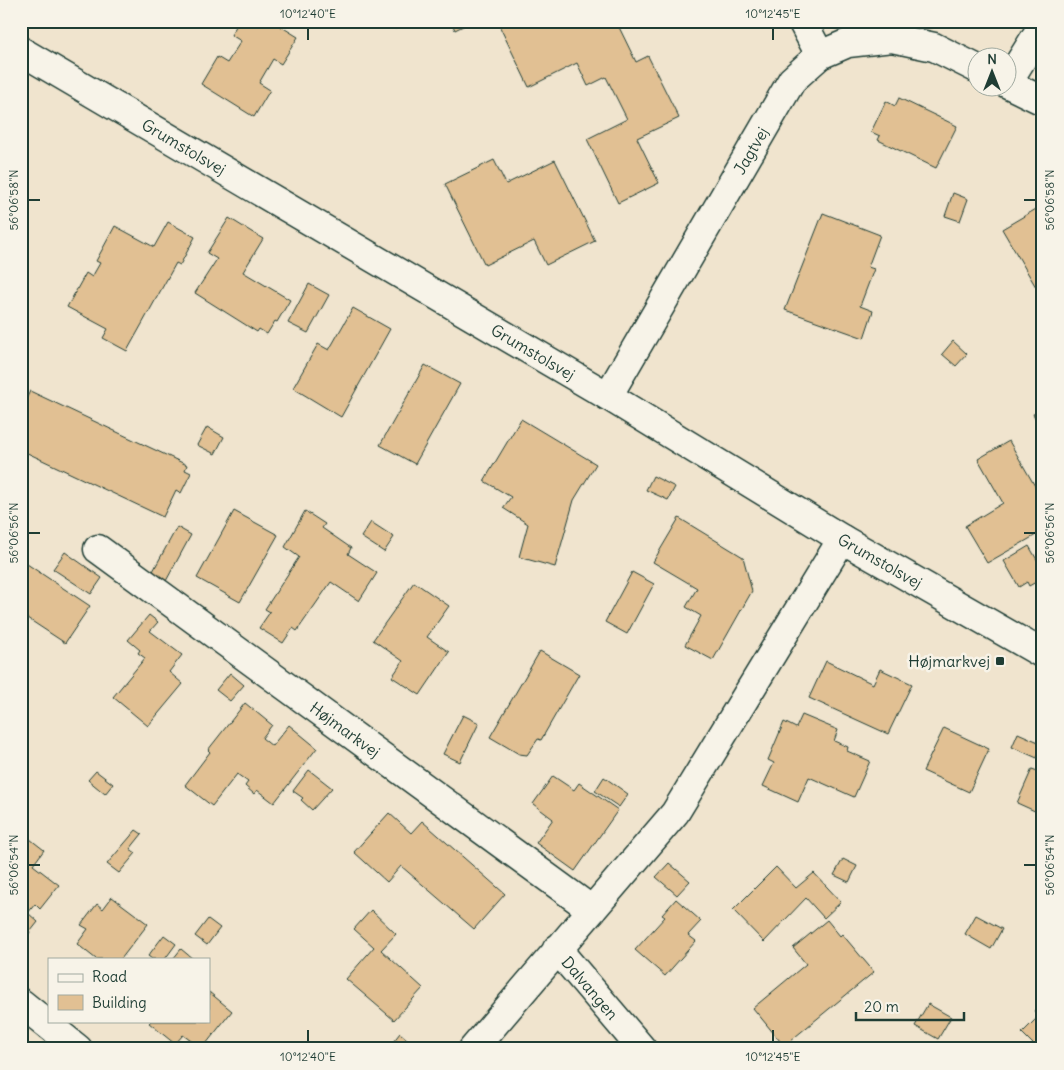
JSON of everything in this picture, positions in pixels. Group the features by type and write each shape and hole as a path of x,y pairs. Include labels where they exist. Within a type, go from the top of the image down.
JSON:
{"street":[{"path":"802,21 820,54"},
{"path":"1016,68 1043,25"},
{"name":"Jagtvej","path":"608,396 792,80 820,54 848,42 892,38 934,47 966,63"},
{"name":"Grumstolsvej","path":"21,51 608,396 842,539 1043,654"},
{"path":"1016,88 1043,101"},
{"path":"472,1049 675,813 842,539"},
{"name":"Højmarkvej","path":"98,549 592,910"},
{"name":"Dalvangen","path":"557,949 642,1049"},
{"path":"21,1003 78,1049"}],"building":[{"path":"239,21 272,21 298,37 281,64 273,59 259,83 270,90 254,117 201,84 217,57 227,63 241,41 231,35"},
{"path":"391,21 411,21 395,29"},
{"path":"451,21 473,21 455,30"},
{"path":"497,21 616,21 636,62 648,56 679,118 637,138 659,183 618,203 587,139 627,119 606,77 588,86 577,63 529,87"},
{"path":"899,98 957,126 936,168 878,140 880,136 871,132 886,101 895,106"},
{"path":"494,160 506,184 555,160 595,241 546,265 534,241 485,265 445,184"},
{"path":"953,193 968,199 960,221 945,216"},
{"path":"1043,205 1043,299 1002,229"},
{"path":"823,213 880,235 868,267 874,269 860,306 873,311 864,338 785,310"},
{"path":"229,218 263,239 243,272 290,300 277,322 275,321 267,334 259,329 257,332 195,293 217,259 207,253"},
{"path":"168,222 195,237 180,265 176,263 127,351 103,338 108,329 67,307 86,273 92,277 100,263 96,261 115,226 154,247"},
{"path":"309,284 329,295 308,333 288,323"},
{"path":"353,308 390,329 341,417 293,388 318,344 329,350"},
{"path":"953,341 967,354 956,366 942,354"},
{"path":"425,365 460,384 415,464 380,445"},
{"path":"30,391 187,465 185,470 191,473 181,493 176,490 163,517 21,450 21,409"},
{"path":"1043,409 1043,432 1033,414"},
{"path":"521,419 596,464 574,500 555,567 519,557 528,524 503,508 511,497 484,481"},
{"path":"207,427 224,437 215,454 197,445"},
{"path":"1009,441 1043,500 1043,531 987,563 965,526 1003,503 978,459"},
{"path":"653,476 675,487 668,500 646,490"},
{"path":"234,511 278,535 240,602 197,578"},
{"path":"305,511 325,524 322,528 351,548 348,554 377,573 359,601 331,582 297,631 293,628 283,643 259,628 270,612 265,609 299,557 285,547"},
{"path":"679,518 743,557 752,591 713,660 685,645 701,616 686,607 697,588 653,562"},
{"path":"371,522 394,537 384,552 361,537"},
{"path":"177,527 191,535 166,581 152,573"},
{"path":"1029,546 1043,570 1043,578 1029,586 1027,582 1019,587 1004,561"},
{"path":"65,552 102,578 91,594 53,569"},
{"path":"21,560 90,606 65,643 21,614"},
{"path":"632,572 654,584 627,634 605,622"},
{"path":"414,582 449,606 427,637 449,652 420,695 392,677 403,661 373,640"},
{"path":"149,615 158,622 150,631 182,655 169,672 183,684 148,726 113,697 145,658 138,653 140,650 128,640"},
{"path":"540,651 579,674 541,740 538,739 527,755 519,754 490,737"},
{"path":"826,661 873,684 880,669 912,684 888,734 809,698"},
{"path":"230,673 244,685 230,701 216,690"},
{"path":"245,703 272,725 262,738 272,746 289,725 317,748 274,803 257,790 254,794 245,786 248,782 237,774 212,806 185,785 210,752 208,750"},
{"path":"463,715 479,723 460,762 443,754"},
{"path":"802,715 838,730 834,741 848,747 847,751 870,761 854,797 809,777 798,802 763,786 774,763 768,760 784,722 796,728"},
{"path":"944,728 989,749 969,792 923,771"},
{"path":"1018,733 1043,744 1037,758 1012,747"},
{"path":"1032,769 1043,773 1043,798 1037,812 1017,803"},
{"path":"309,770 332,788 312,810 301,800 303,798 293,791"},
{"path":"96,771 113,784 105,794 88,780"},
{"path":"553,776 574,790 579,783 618,810 575,871 536,843 553,819 533,804"},
{"path":"604,777 628,794 619,807 595,791"},
{"path":"389,813 411,833 422,821 505,894 474,929 401,866 387,882 354,852"},
{"path":"136,830 142,834 130,849 136,853 119,873 107,864"},
{"path":"21,832 44,850 33,865 59,885 40,909 35,904 28,913 38,922 23,941 21,939"},
{"path":"843,859 857,866 849,882 834,875"},
{"path":"669,863 690,881 677,895 656,877"},
{"path":"776,867 796,888 814,873 841,902 824,918 806,898 764,942 733,910"},
{"path":"112,897 148,924 122,958 95,958 77,944 88,929 81,925 97,904 103,909"},
{"path":"676,899 701,921 688,935 696,941 665,976 635,950 665,917 662,915"},
{"path":"371,910 396,934 381,950 423,988 394,1020 346,979 374,947 354,929"},
{"path":"976,915 1002,929 991,949 965,934"},
{"path":"208,919 220,928 207,945 195,936"},
{"path":"827,920 840,936 842,934 874,972 784,1046 753,1008 806,964 793,948"},
{"path":"164,935 176,944 166,958 151,958 148,956"},
{"path":"181,949 192,958 174,958"},
{"path":"210,993 232,1011 202,1049 183,1035 175,1044 149,1023 210,1022"},
{"path":"1043,1001 1043,1049 1038,1049 1022,1033 1039,1016 1034,1011"},
{"path":"928,1004 951,1017 938,1039 915,1026"},
{"path":"400,1033 415,1046 413,1049 391,1049 389,1047"}],"place":[{"name":"Højmarkvej","path":"1000,661"}]}
